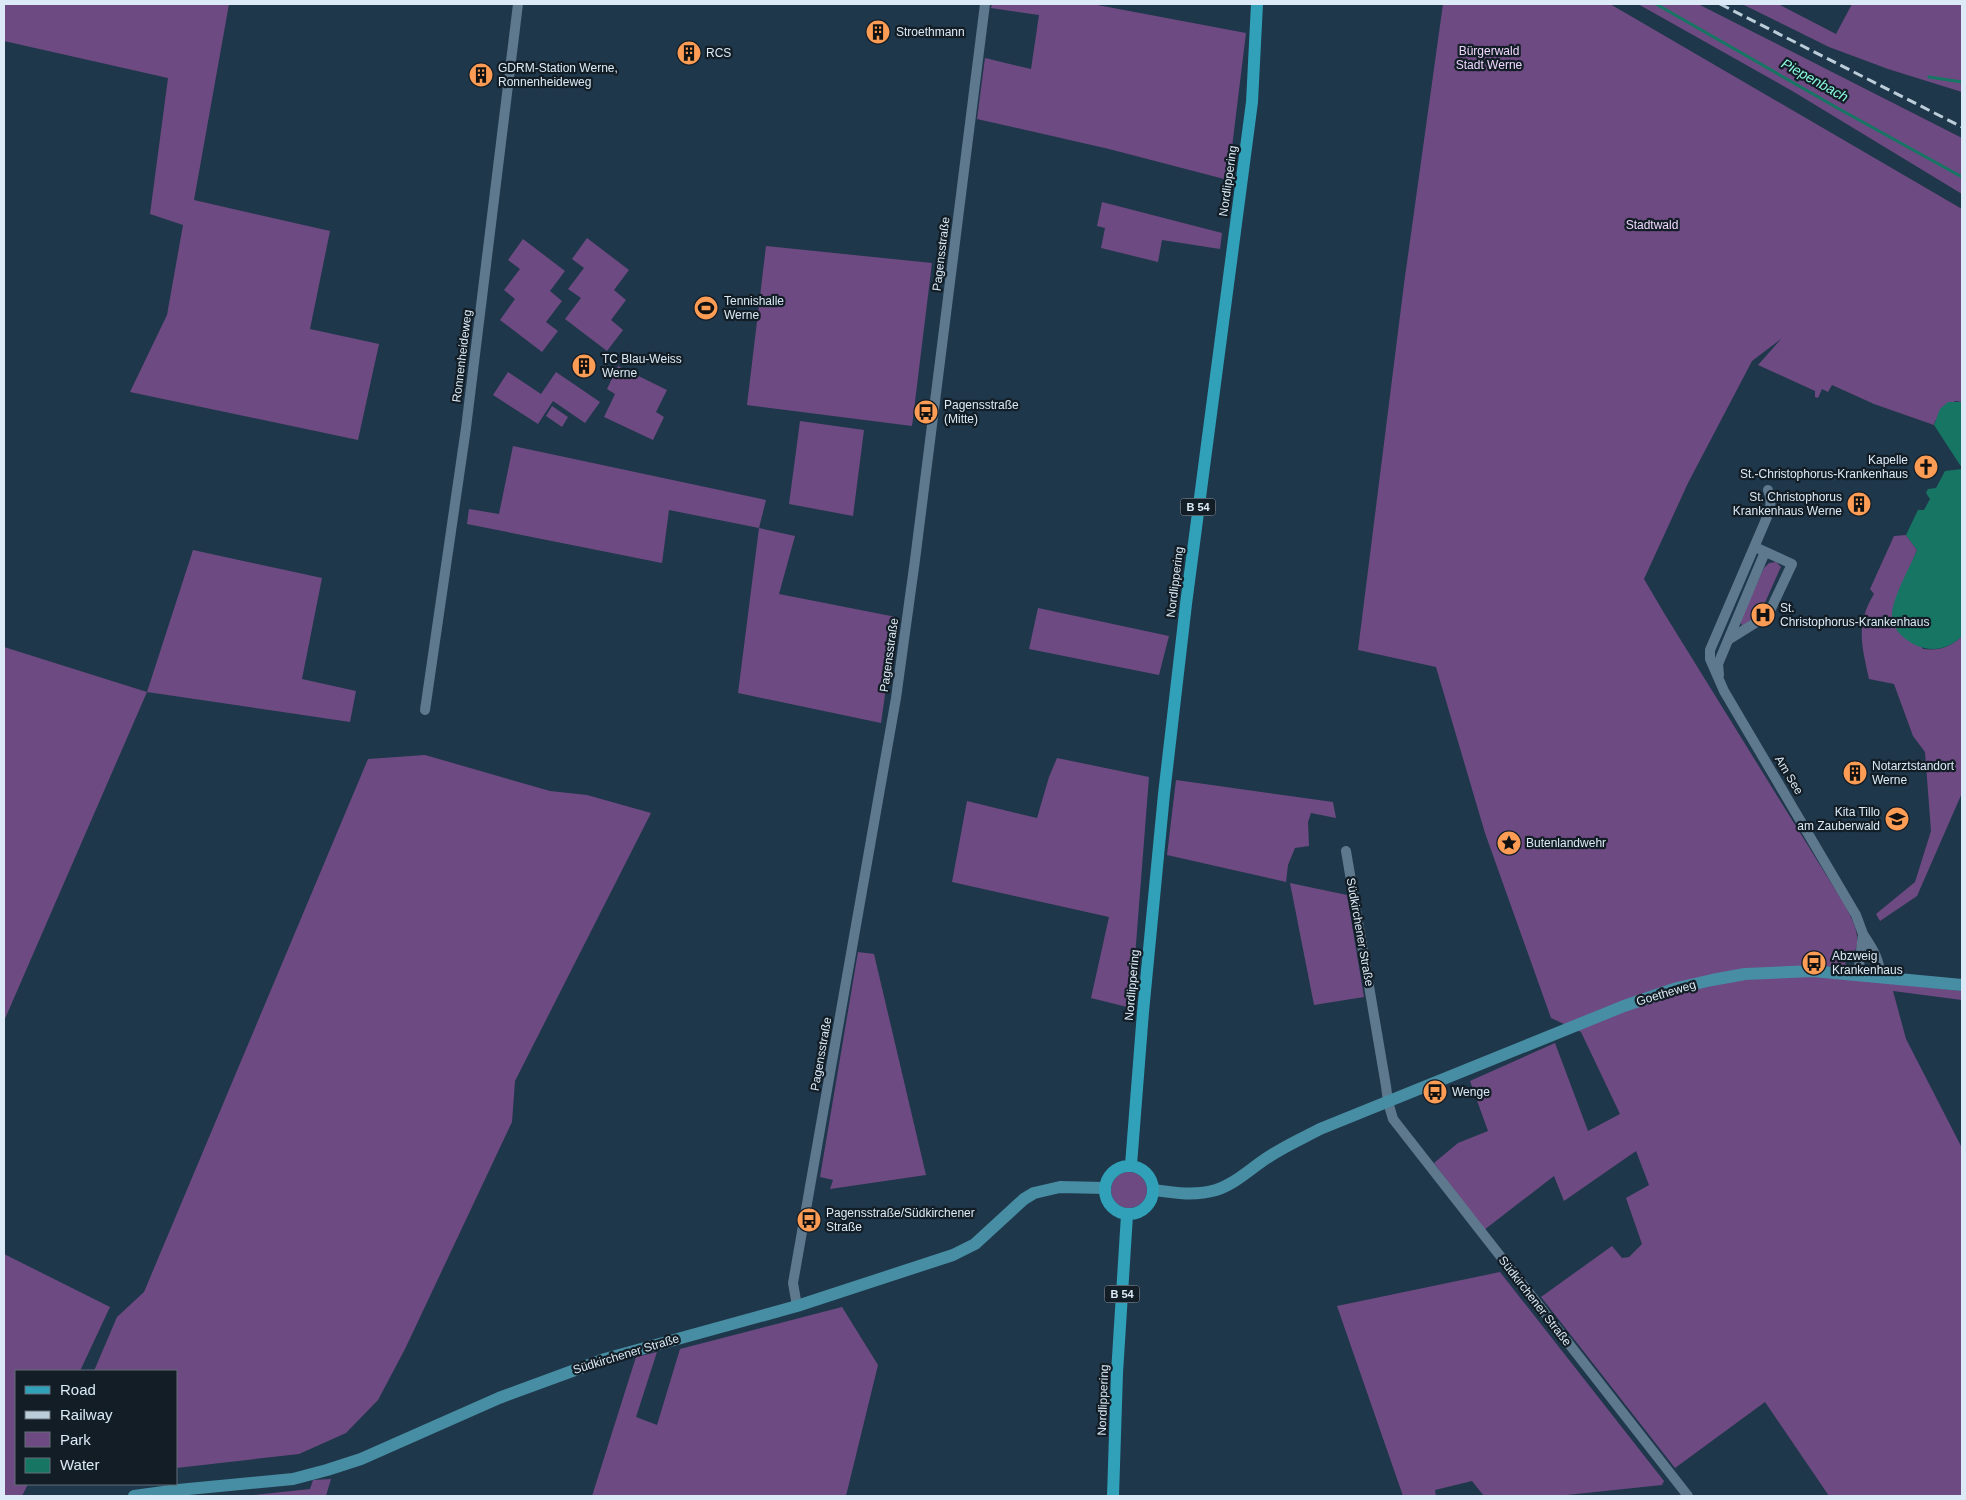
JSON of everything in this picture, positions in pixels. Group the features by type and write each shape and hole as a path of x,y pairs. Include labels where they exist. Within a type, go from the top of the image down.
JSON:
{"main road":[{"name":"Nordlippering","path":"1131,1165 1142,1021 1164,794 1188,585 1250,122 1256,54 1257,4"},
{"path":"1131,1165 1142,1169 1148,1174 1153,1182 1154,1190 1149,1205 1143,1211 1127,1215 1113,1209 1105,1196 1105,1188 1111,1173 1118,1168 1131,1165"},
{"name":"Nordlippering","path":"1113,1496 1117,1373 1127,1215"}],"street":[{"name":"Ronnenheideweg","path":"425,710 466,428 518,4"},
{"name":"Pagensstraße","path":"797,1306 793,1283 896,698 917,550 985,4"},
{"name":"Am See","path":"1768,490 1771,498 1771,507 1710,650 1710,659 1720,681 1856,915 1863,934 1875,952 1880,968 1880,976"},
{"path":"1728,640 1768,615 1792,564 1754,547"},
{"path":"1720,681 1718,664 1765,552"},
{"name":"Südkirchener Straße","path":"1346,851 1388,1102 1393,1119 1688,1496"},
{"name":"Am See","path":"1858,974 1863,934"},
{"name":"Goetheweg","path":"1388,1102 1624,1006 1677,988 1745,974 1805,972 1858,974 1962,985"},
{"path":"1154,1190 1182,1194 1200,1193 1217,1189 1234,1181 1274,1153 1312,1133 1388,1102"},
{"name":"Südkirchener Straße","path":"134,1496 284,1480 310,1475 361,1459 499,1398 605,1359 797,1306 953,1255 975,1244 1024,1199 1034,1193 1060,1187 1105,1188"}],"green space":[{"path":"4,4 229,4 194,200 330,231 310,329 379,344 358,440 130,392 167,315 183,225 150,214 168,78 4,41"},
{"path":"992,4 1092,4 1246,33 1228,180 1109,149 977,119 985,58 1031,69 1039,15 991,8"},
{"name":"Stadtwald","path":"1443,4 1610,4 1962,209 1962,402 1955,401 1935,421 1934,425 1874,404 1832,385 1828,392 1822,389 1818,398 1815,397 1815,391 1758,365 1781,339 1752,361 1688,483 1644,579 1846,907 1856,929 1857,936 1855,950 1845,963 1850,979 1962,991 1962,1000 1893,991 1906,1039 1962,1148 1962,1496 1829,1496 1765,1402 1675,1468 1541,1297 1612,1246 1622,1258 1629,1257 1642,1244 1626,1198 1649,1185 1636,1151 1564,1201 1554,1176 1484,1230 1434,1163 1458,1143 1488,1131 1470,1081 1555,1043 1588,1131 1620,1114 1581,1032 1551,1018 1485,833 1436,667 1358,650 1404,284"},
{"path":"1638,4 1698,4 1962,138 1962,194 1794,92"},
{"path":"1742,4 1778,4 1836,34 1852,4 1962,4 1962,92 1888,69 1829,47"},
{"path":"1102,202 1222,233 1220,249 1162,240 1158,262 1101,248 1105,228 1097,226"},
{"path":"587,238 629,270 614,290 626,300 611,320 623,330 607,351 565,319 581,298 568,289 584,268 572,259"},
{"path":"523,239 565,271 550,291 562,301 546,322 558,331 542,352 500,320 515,299 504,290 520,269 508,260"},
{"path":"766,246 932,263 912,426 747,405"},
{"path":"618,366 667,390 656,412 664,417 653,440 604,417 615,394 607,389"},
{"path":"508,372 541,394 556,372 600,402 585,423 553,401 538,424 493,395"},
{"path":"552,406 568,417 562,427 546,416"},
{"path":"800,421 864,430 853,516 789,504"},
{"path":"513,446 766,500 759,528 669,510 662,563 467,524 469,509 499,514"},
{"path":"759,528 795,536 779,594 896,617 881,723 738,693"},
{"path":"1906,535 1917,550 1894,605 1923,649 1944,647 1954,643 1962,636 1962,793 1917,896 1880,921 1876,914 1915,882 1931,831 1925,752 1913,736 1894,684 1869,679 1862,646 1864,616 1874,594 1870,589 1894,536"},
{"path":"193,550 322,578 302,679 356,691 350,722 147,692"},
{"path":"1776,562 1781,567 1760,614 1742,626 1740,621 1764,568 1769,563"},
{"path":"1038,608 1169,636 1159,675 1029,649"},
{"path":"4,647 147,692 4,1021"},
{"path":"425,755 550,791 587,795 651,813 515,1081 512,1122 405,1349 378,1400 346,1433 299,1454 178,1468 178,1370 94,1370 117,1317 144,1292 368,759"},
{"path":"1057,758 1149,777 1131,1008 1091,998 1109,917 952,882 967,801 1037,818 1049,777"},
{"path":"1176,780 1333,802 1336,818 1311,813 1308,822 1309,846 1295,848 1288,865 1286,882 1167,855"},
{"path":"1290,883 1347,895 1364,997 1314,1005"},
{"path":"858,952 874,954 926,1175 830,1189 833,1180 820,1177"},
{"path":"1129,1172 1136,1173 1142,1177 1146,1183 1146,1197 1142,1203 1136,1207 1129,1208 1122,1207 1116,1203 1112,1197 1111,1190 1112,1183 1116,1177 1122,1173"},
{"path":"4,1254 110,1307 80,1370 15,1370 15,1485 28,1485 22,1496 4,1496"},
{"path":"1500,1272 1664,1481 1662,1485 1557,1496 1484,1496 1472,1481 1435,1490 1436,1496 1403,1496 1337,1306"},
{"path":"842,1307 878,1365 846,1496 592,1496 636,1357 657,1352 636,1417 657,1425 680,1349"},
{"path":"331,1479 326,1496 245,1496 310,1489 313,1480"}],"water":[{"path":"1948,402 1962,402 1962,468 1934,425 1940,409"},
{"path":"1962,469 1962,636 1948,646 1932,649 1924,648 1908,641 1901,635 1897,631 1892,618 1895,599 1917,550 1906,535 1918,510 1924,510 1930,499 1926,493 1928,489 1936,488 1945,471"}],"waterway":[{"name":"Piepenbach","path":"1656,4 1962,177"},
{"path":"1929,77 1962,82"}],"railway":[{"path":"1720,4 1962,127"}],"place":[{"name":"Stroethmann","path":"878,32"},
{"name":"RCS","path":"689,53"},
{"name":"GDRM-Station Werne, Ronnenheideweg","path":"481,75"},
{"name":"Tennishalle Werne","path":"706,308"},
{"name":"TC Blau-Weiss Werne","path":"584,366"},
{"name":"Pagensstraße (Mitte)","path":"926,412"},
{"name":"Kapelle St.-Christophorus-Krankenhaus","path":"1926,467"},
{"name":"St. Christophorus Krankenhaus Werne","path":"1859,504"},
{"name":"St. Christophorus-Krankenhaus","path":"1763,615"},
{"name":"Notarztstandort Werne","path":"1855,773"},
{"name":"Kita Tillo am Zauberwald","path":"1897,819"},
{"name":"Butenlandwehr","path":"1509,843"},
{"name":"Abzweig Krankenhaus","path":"1814,963"},
{"name":"Wenge","path":"1435,1092"},
{"name":"Pagensstraße/Südkirchener Straße","path":"809,1220"}],"park label":[{"name":"Bürgerwald Stadt Werne","path":"1489,58"}]}
